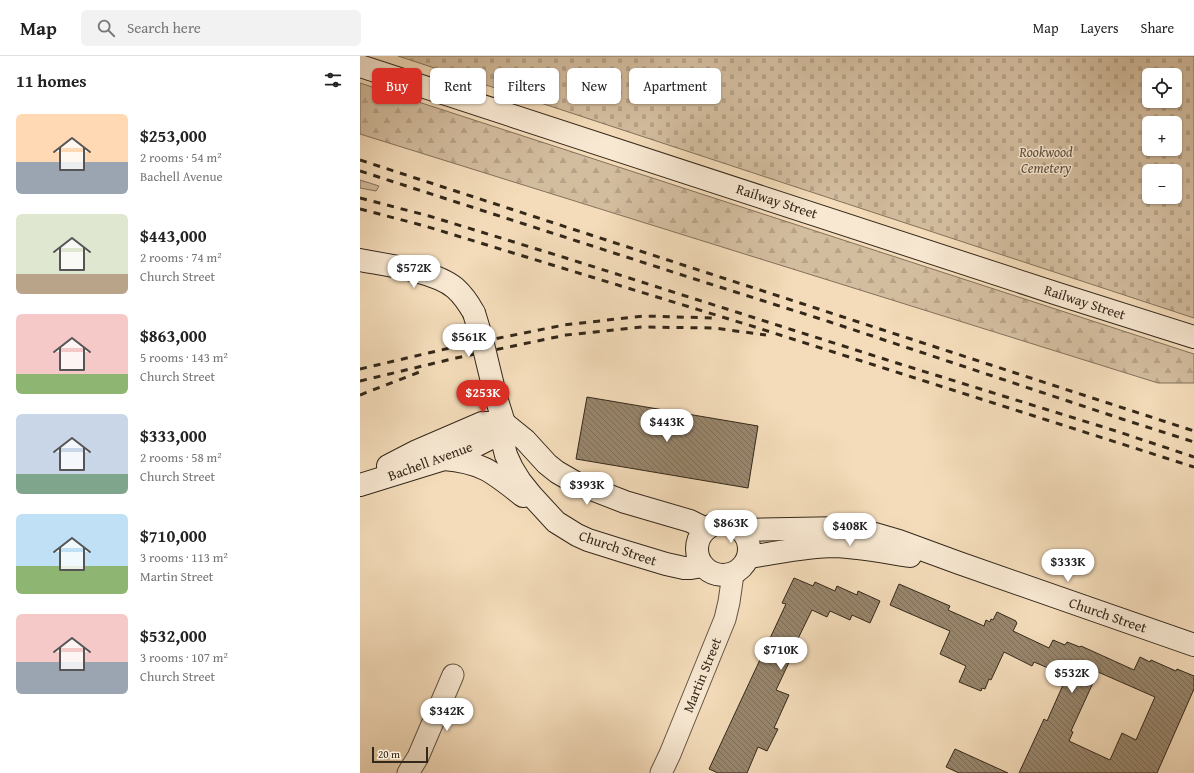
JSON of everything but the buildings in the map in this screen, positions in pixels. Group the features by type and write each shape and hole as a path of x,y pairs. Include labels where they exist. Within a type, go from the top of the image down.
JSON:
{"main road":[{"name":"Railway Street","path":"360,66 1194,337"},
{"name":"Church Street","path":"360,260 429,275 442,280 454,288 463,297 474,313 481,336 495,394 504,423 503,443 506,455 520,481 556,522 588,540 622,551 684,568 702,566"},
{"name":"Bachell Avenue","path":"360,484 406,456 482,423 504,423"},
{"name":"Bachell Avenue","path":"360,484 461,453 489,439 504,423"},
{"path":"504,423 525,440 547,464 557,472 576,483 625,502 690,521 706,529"},
{"path":"444,459 469,462 490,471 556,522"},
{"path":"729,523 741,530 748,540 750,548 749,557 746,564 740,570 725,576 716,575 702,566 696,553 696,546 701,534 706,529 713,525 729,523"},
{"name":"Church Street","path":"741,530 844,528 875,534 899,541 1194,645"},
{"name":"Church Street","path":"749,557 834,546 852,547 959,563"},
{"name":"Church Street","path":"1166,635 1194,640"}],"street":[{"name":"Martin Street","path":"662,773 725,619 730,598 733,574"},
{"path":"408,773 418,757 453,675"}],"green space":[{"name":"Rookwood Cemetery","path":"398,56 1194,56 1194,318 544,104 559,104 559,68 494,68 494,88 486,85 486,68 434,68"},
{"path":"360,83 372,87 372,104 422,103 1194,354 1194,383 1158,383 360,134"},
{"path":"360,180 379,186 376,191 360,188"}],"railway":[{"path":"360,160 1194,431"},
{"path":"360,171 830,322 1194,442"},
{"path":"360,198 429,216 566,258 1116,431 1194,457"},
{"path":"360,209 425,226 755,327 1194,467"},
{"path":"360,369 454,347 564,325 643,316 713,318"},
{"path":"360,381 456,358 566,335 642,327 714,328 766,335"},
{"path":"360,395 422,371"}]}
